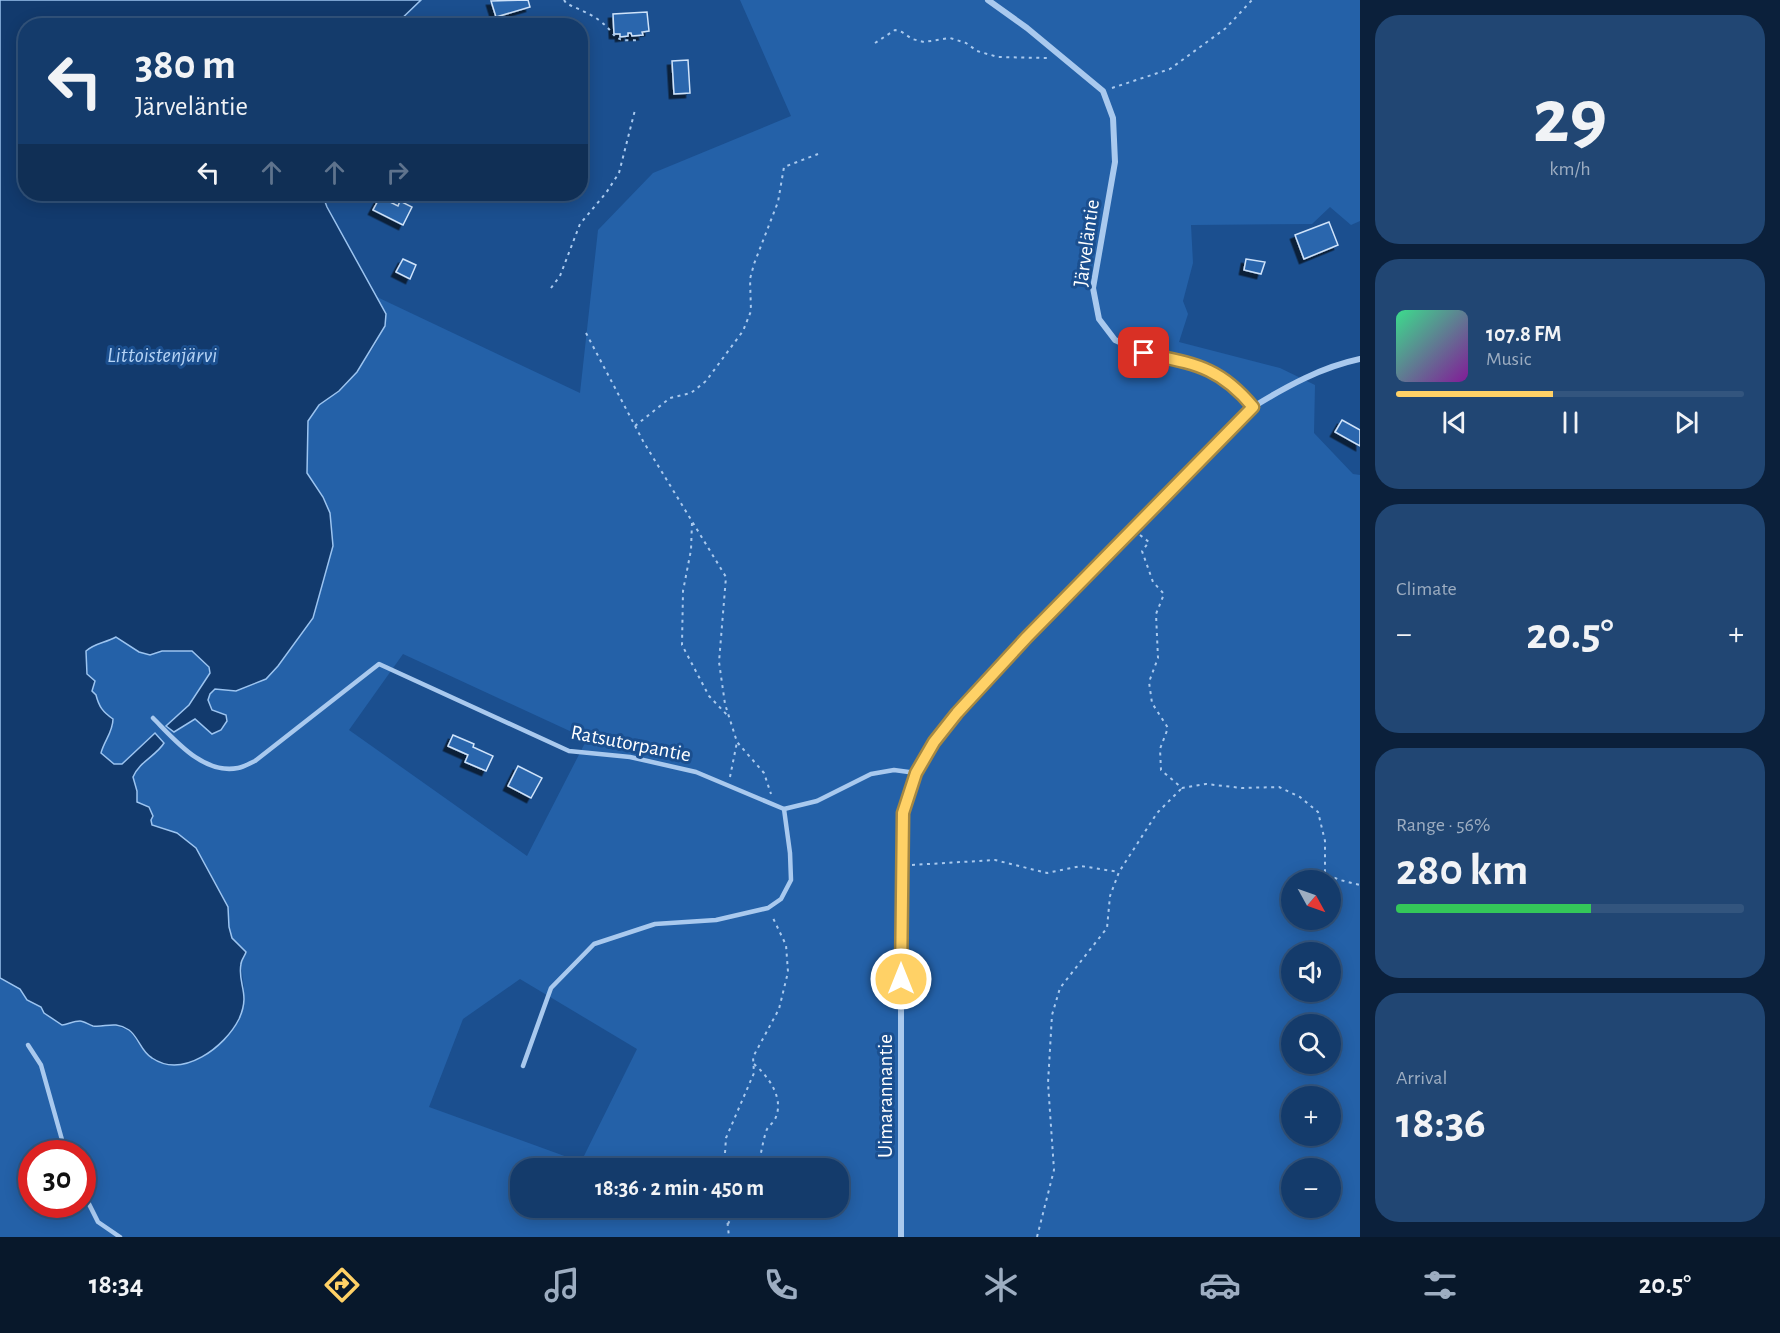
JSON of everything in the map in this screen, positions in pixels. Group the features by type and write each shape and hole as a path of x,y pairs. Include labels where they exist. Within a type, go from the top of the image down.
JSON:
{"street":[{"path":"988,0 1027,28 1103,91"},
{"name":"Järveläntie","path":"1103,91 1113,117 1115,162 1093,288 1099,319 1115,340 1144,353 1190,363 1220,375 1239,390 1253,407"},
{"path":"1253,407 1277,392 1334,364 1360,359"},
{"name":"Uimarannantie","path":"901,1237 903,813 916,773 934,742 957,713 1027,637 1253,407"}],"lane":[{"name":"Ratsutorpantie","path":"153,718 180,745 199,759 213,766 238,768 255,761 379,664 569,751 630,757 696,772 784,809"},
{"path":"523,1066 551,988 594,944 655,924 716,920 768,908 781,899 791,880 784,809 817,801 871,774 894,770 916,773"},
{"path":"27,1045 41,1065 62,1140"},
{"path":"96,1218 98,1222 120,1237"}],"path":[{"path":"564,0 598,19 617,39 639,40"},
{"path":"1103,91 1170,69 1226,28 1251,0"},
{"path":"875,43 895,30 912,39 924,42 950,38 966,43 976,51 998,57 1038,56 1070,64"},
{"path":"551,288 560,276 580,224 606,193 619,173 635,110"},
{"path":"635,426 670,398 691,393 706,381 743,331 751,311 750,279 778,202 784,167 818,154"},
{"path":"586,333 635,426 726,577 719,662 725,704 737,742 764,773 775,805"},
{"path":"692,523 692,550 683,591 681,645 709,696 730,718"},
{"path":"1134,529 1149,542 1143,551 1153,582 1164,594 1156,614 1158,658 1149,682 1152,703 1168,728 1161,749 1161,770 1182,788"},
{"path":"728,786 737,742"},
{"path":"1037,1237 1054,1170 1048,1083 1052,1015 1060,988 1107,928 1110,896 1119,872 1157,813 1182,788 1206,784 1242,788 1279,786 1300,797 1317,812 1325,841 1325,874 1360,885"},
{"path":"903,866 995,860 1047,873 1081,866 1119,872"},
{"path":"725,1158 726,1138 754,1073 753,1057 779,1010 788,972 786,945 768,908"},
{"path":"754,1064 776,1089 775,1120 766,1130 759,1158"},
{"path":"727,1218 729,1237"},
{"path":"728,1226 732,1218"}],"shaded area":[{"path":"740,0 1360,0 1360,221 1351,225 1330,207 1312,224 1191,225 1193,263 1183,301 1188,314 1179,342 1280,368 1315,385 1314,433 1353,474 1360,475 1360,1237 0,1237 0,978 20,989 27,1000 41,1007 44,1013 73,1023 81,1021 95,1026 111,1024 130,1031 151,1058 210,1051 228,1035 238,1020 244,987 241,964 246,952 232,938 228,907 203,860 164,828 152,825 137,802 133,777 135,772 161,747 155,733 122,764 114,764 101,753 112,729 113,720 95,697 86,650 116,637 150,655 162,651 192,651 209,667 210,673 189,705 166,726 195,719 212,734 220,730 227,721 226,715 212,711 208,700 210,694 215,689 278,666 313,618 333,546 330,513 323,497 307,473 308,421 319,405 339,391 357,372 375,345 385,326 386,314 377,297 580,393 598,230 653,173 791,116","holes":["403,654 587,739 527,856 349,730","520,979 637,1049 583,1158 849,1158 849,1218 510,1218 510,1158 570,1158 429,1107 463,1019"]}],"water":[{"name":"Littoistenjärvi","path":"0,0 421,0 402,18 18,18 18,201 325,201 386,314 385,326 357,372 339,391 319,405 308,421 307,473 323,497 330,513 333,546 313,618 278,666 266,679 236,691 215,689 210,694 208,700 212,710 226,715 227,721 221,730 212,734 195,719 174,732 166,726 189,705 210,673 209,667 192,651 162,651 150,655 139,652 116,637 86,651 87,674 95,681 92,691 102,709 113,719 112,728 101,753 114,764 122,764 155,733 164,743 139,767 133,777 137,802 149,807 153,816 152,825 177,833 196,848 228,907 232,938 246,952 240,971 244,1002 233,1030 202,1057 177,1065 164,1064 148,1055 132,1033 124,1027 119,1025 93,1026 80,1021 62,1025 44,1013 41,1007 27,1000 20,989 0,978"}],"building":[{"path":"528,0 530,7 496,17 491,1"},
{"path":"647,12 649,31 642,32 643,35 632,36 628,33 628,36 620,37 620,34 614,34 613,14"},
{"path":"688,60 690,93 674,94 672,61"},
{"path":"378,201 388,201 398,206 400,201 412,207 403,225 373,210"},
{"path":"1329,222 1338,245 1304,259 1295,235"},
{"path":"403,259 416,265 410,279 396,272"},
{"path":"1246,259 1265,262 1261,274 1244,270"},
{"path":"1342,420 1360,430 1360,446 1335,432"},
{"path":"453,735 493,756 486,771 465,762 468,755 448,746"},
{"path":"518,766 542,778 531,798 508,786"}],"route":[{"path":"901,979 903,813 916,773 934,742 957,713 1027,637 1253,407 1239,390 1220,375 1190,363 1144,353"}]}
